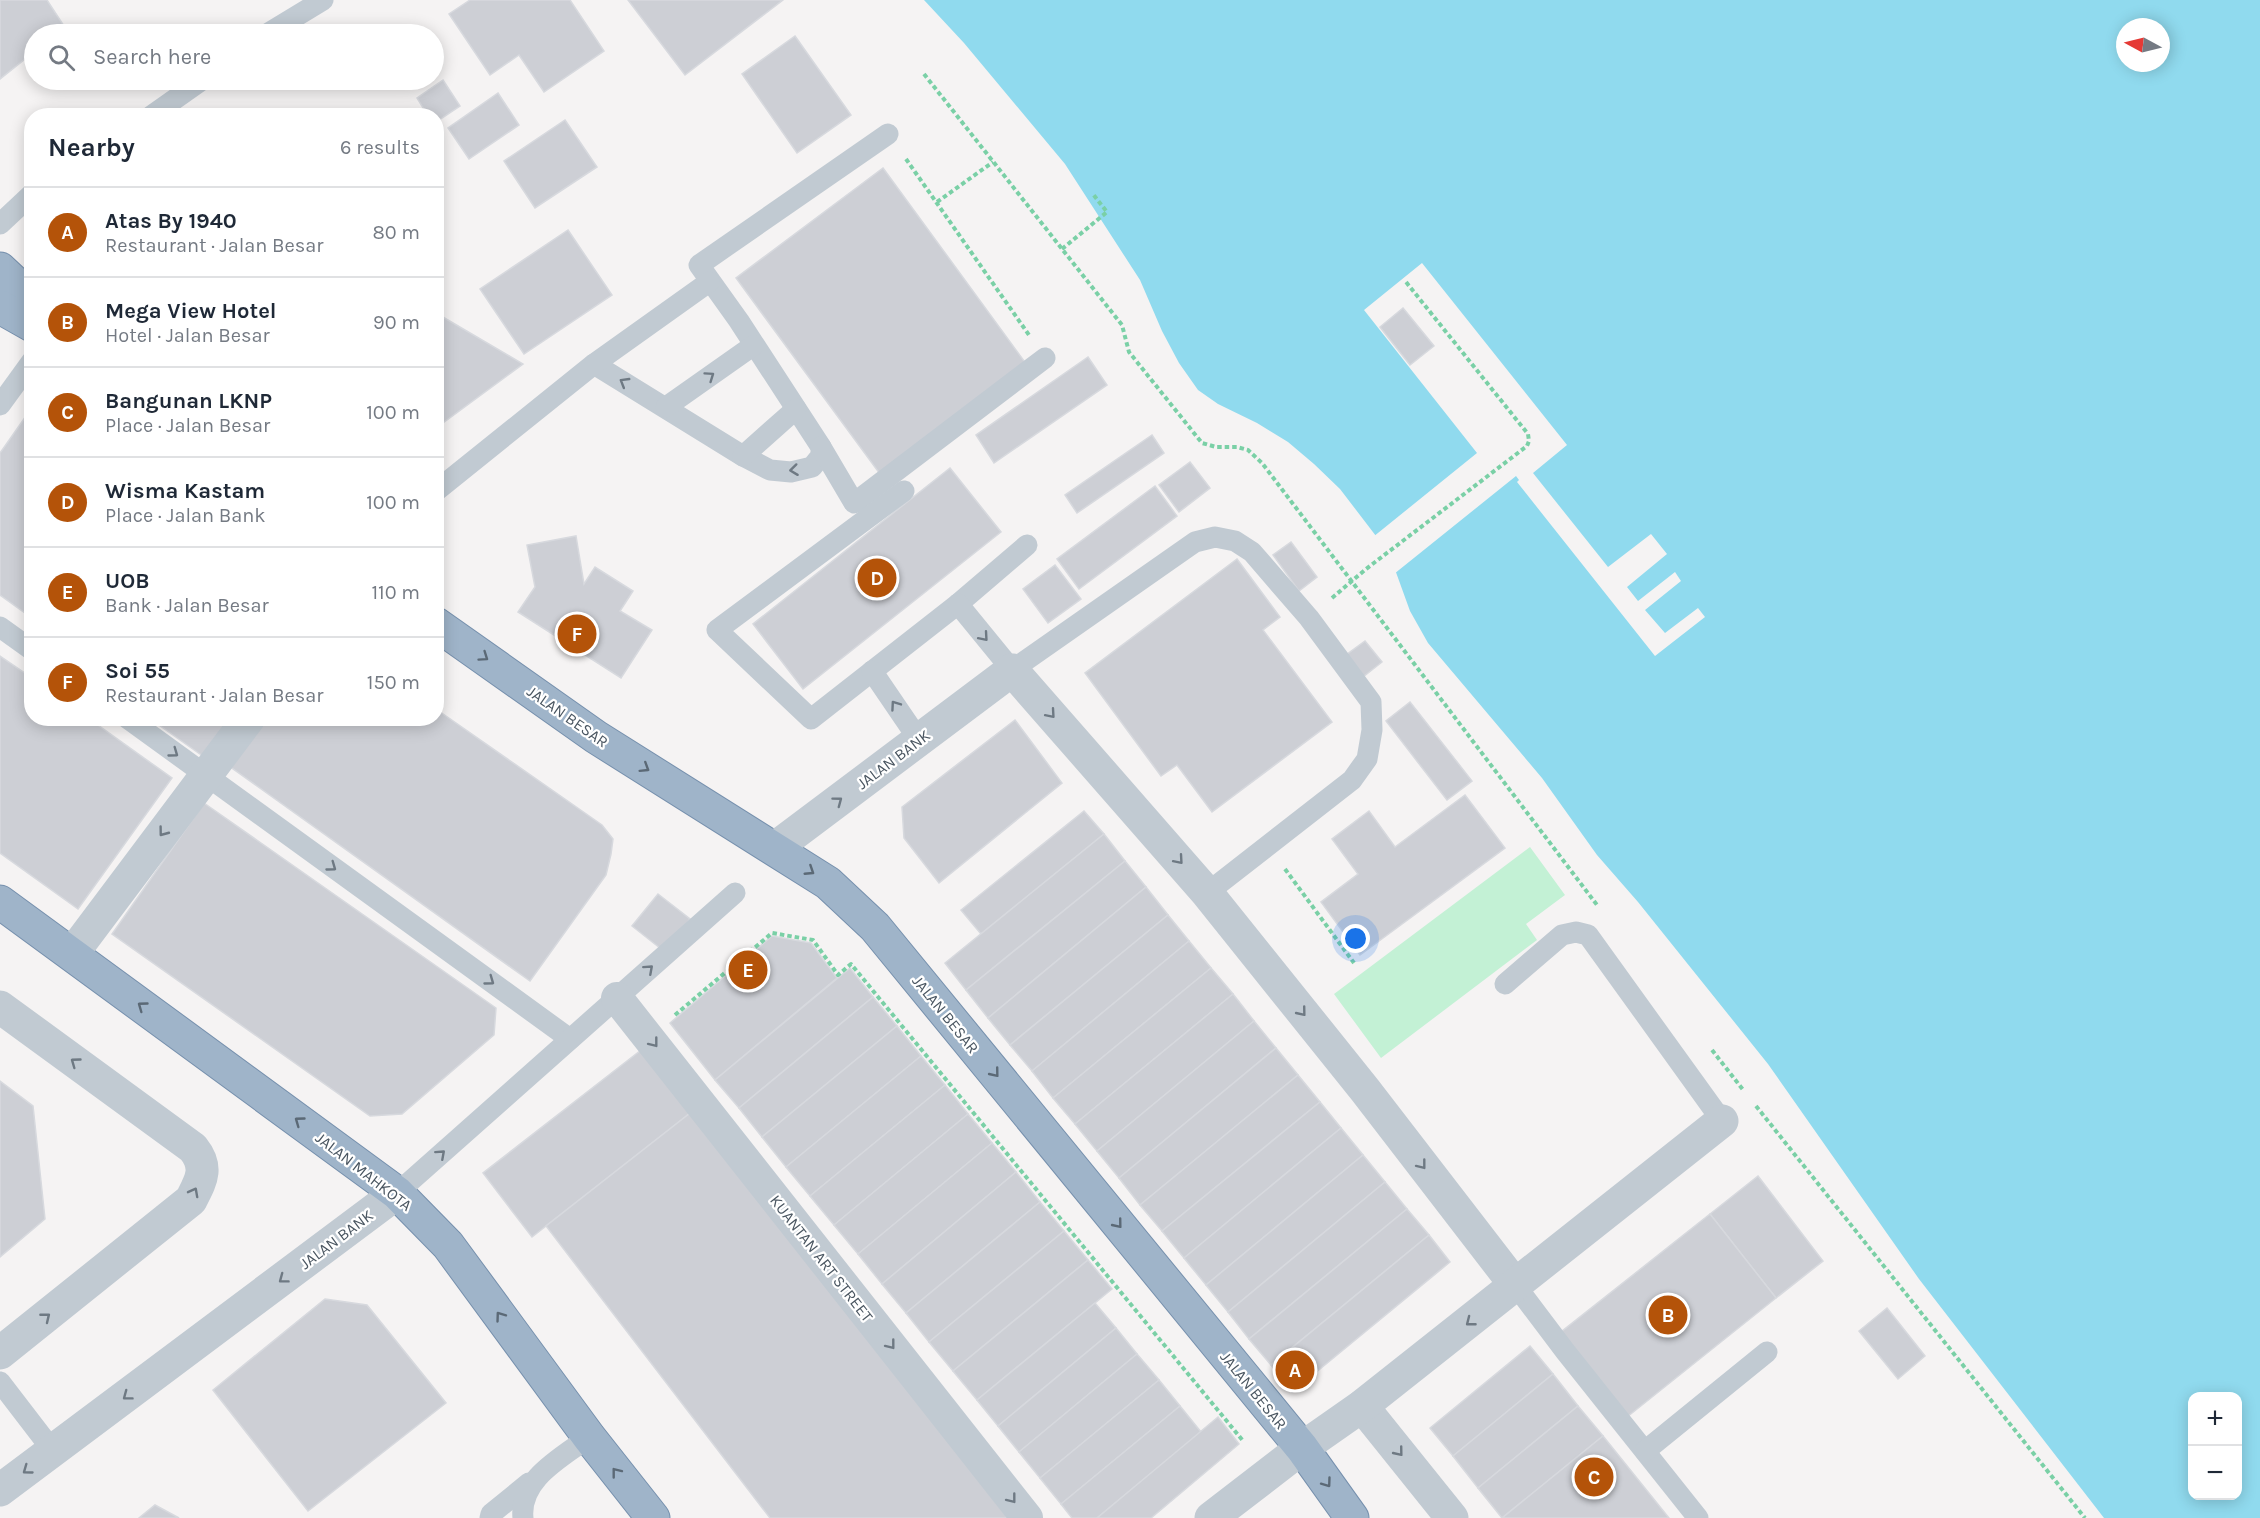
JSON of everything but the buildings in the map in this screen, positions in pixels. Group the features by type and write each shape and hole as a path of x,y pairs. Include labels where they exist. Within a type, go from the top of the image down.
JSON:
{"highway":[{"path":"0,269 24,292"},
{"path":"0,307 24,320"},
{"name":"JALAN BESAR","path":"444,630 596,736 828,883 875,927 1302,1448 1352,1518"},
{"name":"JALAN MAHKOTA","path":"0,902 397,1193 448,1245 589,1437 653,1518"}],"street":[{"name":"JALAN BANK","path":"775,848 1012,670"},
{"path":"1012,670 1208,893 1365,1090 1516,1286"},
{"path":"72,954 243,726"},
{"name":"KUANTAN ART STREET","path":"617,998 1027,1518"},
{"path":"0,1007 193,1148 202,1159 202,1178 191,1200 0,1353"},
{"path":"1211,1518 1302,1448 1362,1406 1516,1286 1722,1120"},
{"name":"JALAN BANK","path":"0,1490 397,1193"},
{"path":"1362,1406 1452,1518"}],"lane":[{"path":"283,24 323,0"},
{"path":"162,108 188,90"},
{"path":"888,134 699,265 739,321 821,447 854,503 1045,358"},
{"path":"0,224 24,202"},
{"path":"444,485 594,364 709,282"},
{"path":"666,407 754,345"},
{"path":"594,364 743,456 770,470 791,472 812,467 821,456 821,447"},
{"path":"0,405 24,372"},
{"path":"743,456 796,409"},
{"path":"904,491 717,630 811,719 958,604 1027,545"},
{"path":"958,604 1012,670 1195,542 1215,537 1235,541 1252,552 1309,618 1371,702 1372,730 1367,759 1352,780 1208,893"},
{"path":"0,627 24,644"},
{"path":"872,671 919,740"},
{"path":"138,726 570,1039"},
{"name":"JALAN BANK","path":"397,1193 735,893"},
{"path":"1505,984 1562,935 1576,932 1588,935 1722,1120"},
{"path":"1516,1286 1698,1518"},
{"path":"1645,1451 1767,1352"},
{"path":"0,1382 53,1451"},
{"path":"490,1518 491,1514 589,1437"},
{"path":"523,1518 522,1506 534,1479"}],"path":[{"path":"924,74 1122,324 1129,352 1202,443 1216,447 1237,447 1248,450 1262,463 1598,905"},
{"path":"888,134 1045,358"},
{"path":"937,202 993,162"},
{"path":"1062,249 1107,212 1092,193"},
{"path":"1309,618 1351,582 1527,446 1529,441 1528,434 1406,282"},
{"path":"1268,847 1354,963"},
{"path":"649,1037 772,933 813,940 838,975 851,964 1244,1442"},
{"path":"1708,1045 1744,1091"},
{"path":"1752,1100 2085,1518"}],"green space":[{"path":"1530,847 1565,895 1526,924 1537,940 1381,1058 1334,994"}],"water":[{"path":"924,0 2260,0 2260,1518 2104,1518 1919,1279 1768,1064 1638,902 1597,855 1542,778 1428,643 1410,611 1389,553 1340,489 1288,442 1257,423 1218,404 1198,390 1179,363 1162,331 1140,280 1065,164 964,43"}],"pier":[{"path":"1422,263 1567,445 1533,473 1608,567 1651,534 1667,554 1627,587 1638,601 1675,572 1681,581 1645,610 1665,633 1698,608 1705,617 1655,656 1517,482 1519,480 1516,476 1394,574 1386,554 1373,537 1477,453 1364,310"}],"place":[{"name":"Wisma Kastam","path":"877,578"},
{"name":"Soi 55","path":"577,634"},
{"name":"UOB","path":"748,970"},
{"name":"Mega View Hotel","path":"1668,1315"},
{"name":"Atas By 1940","path":"1295,1370"},
{"name":"Bangunan LKNP","path":"1594,1477"}]}
